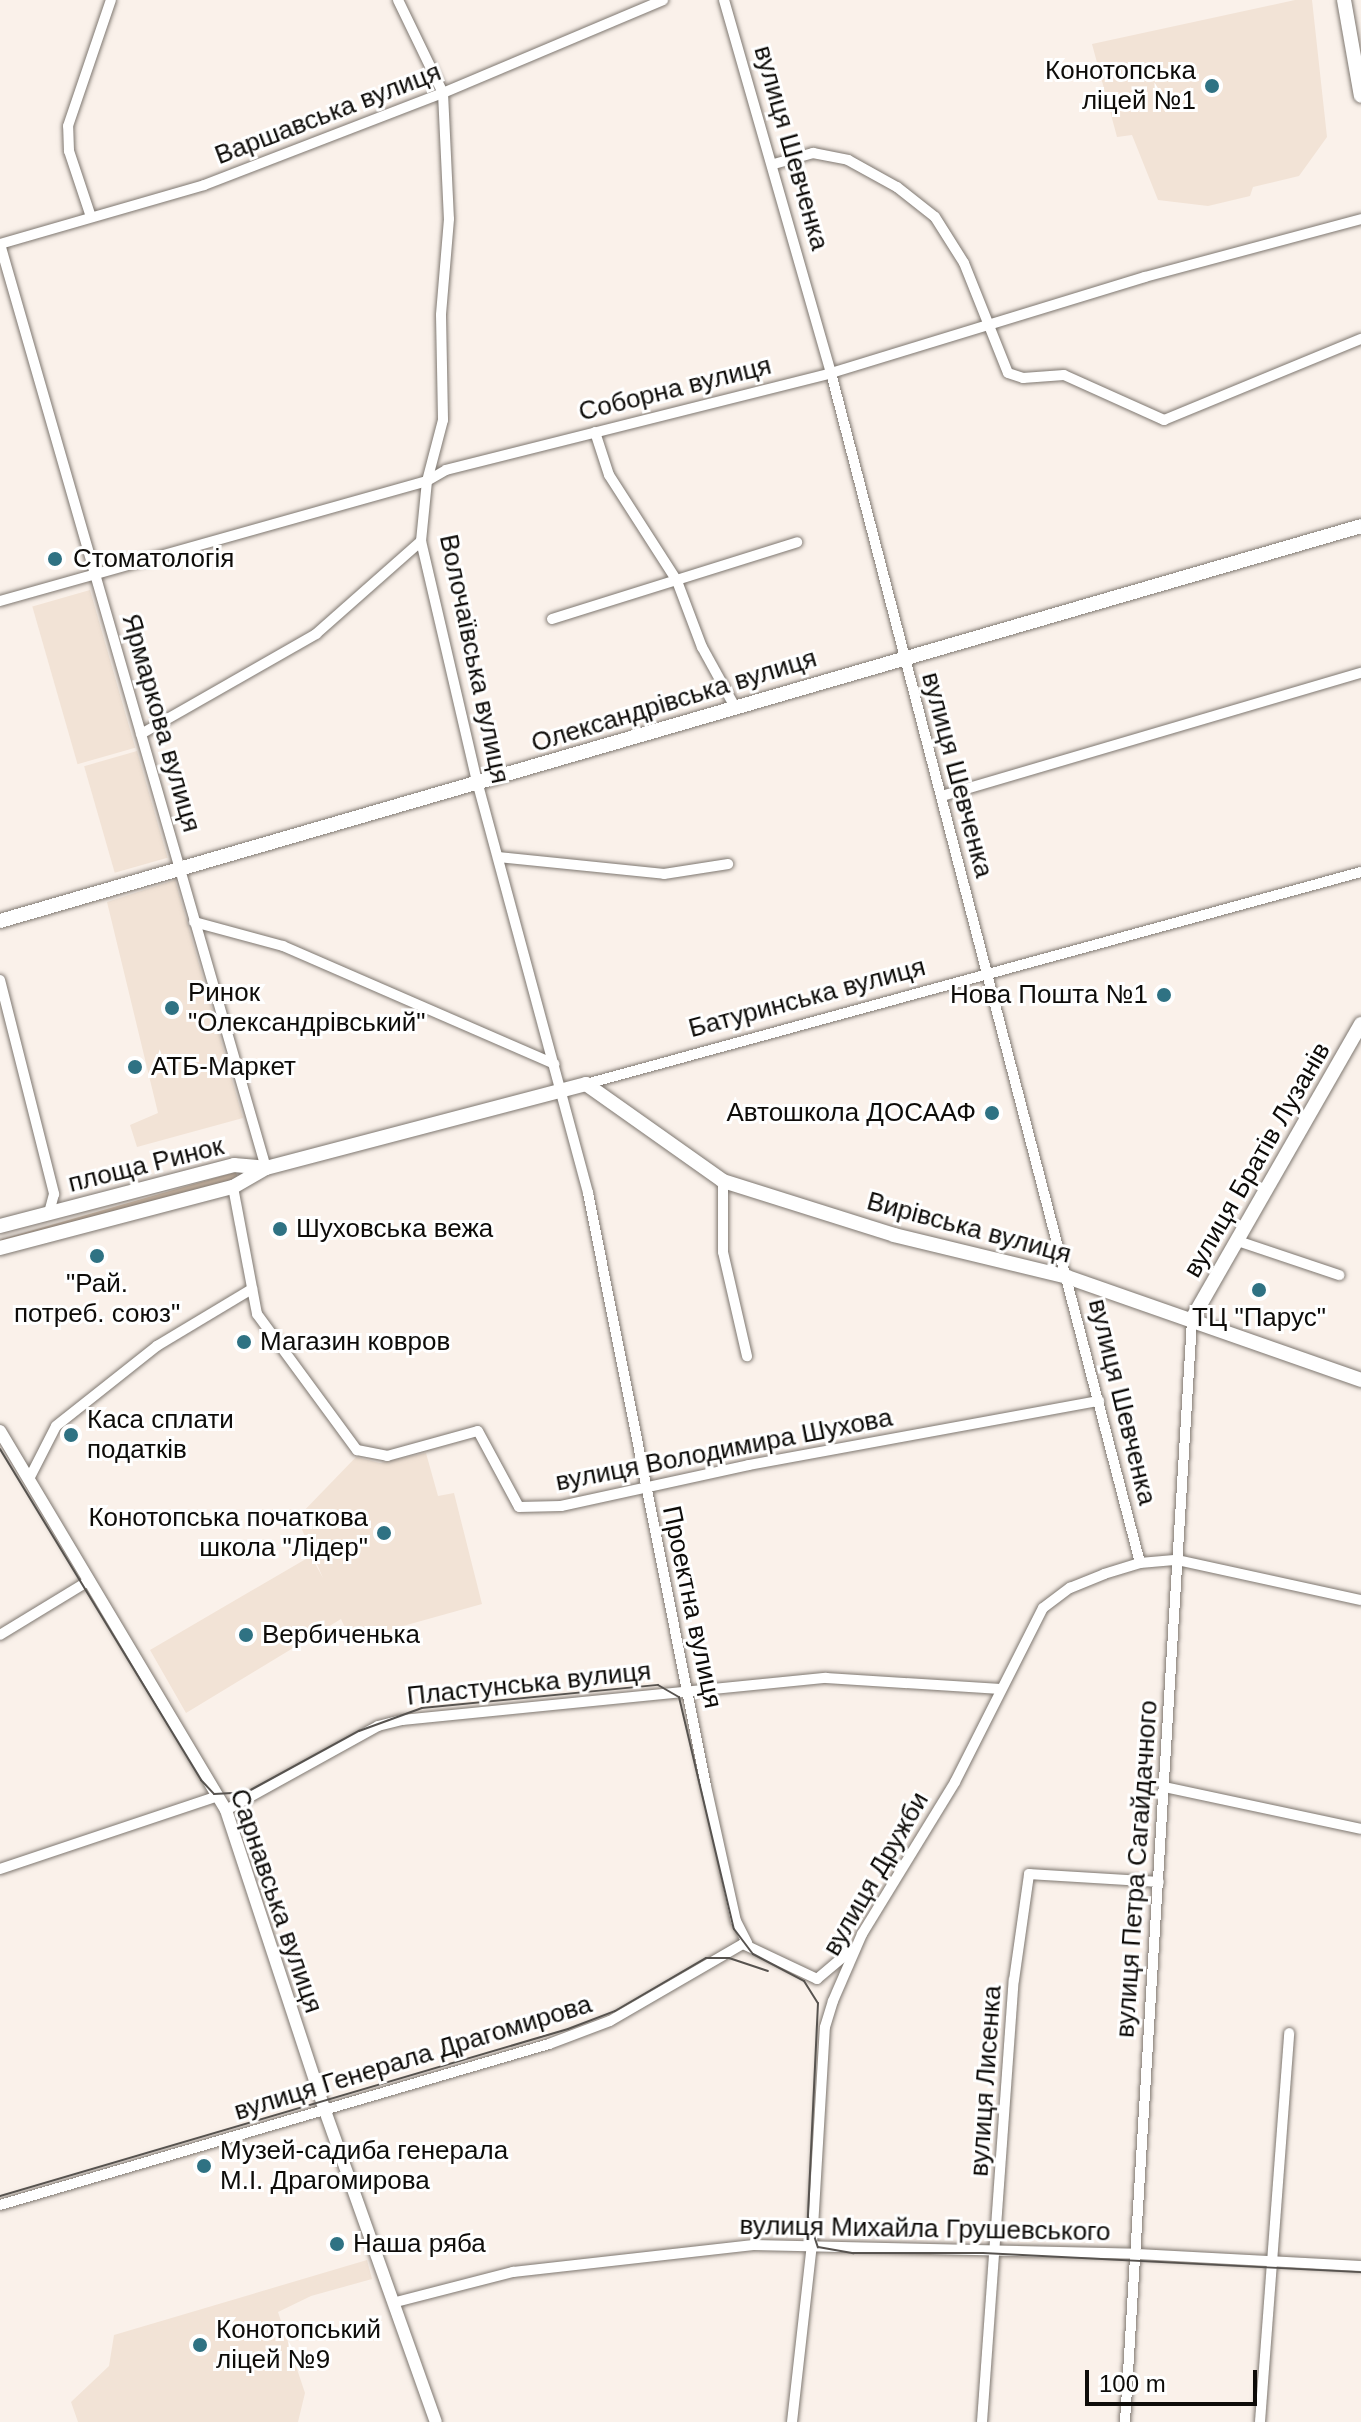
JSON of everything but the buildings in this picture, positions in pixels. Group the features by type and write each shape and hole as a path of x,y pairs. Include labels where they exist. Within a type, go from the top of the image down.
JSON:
{"main road":[{"path":"1344,0 1361,96"},
{"name":"Олександрівська вулиця","path":"0,921 478,785 735,707 1361,526"},
{"name":"вулиця Братів Лузанів","path":"1192,1319 1361,1024"},
{"name":"Батуринська вулиця","path":"266,1168 586,1084"},
{"name":"Вирівська вулиця","path":"586,1084 723,1181 894,1235 1067,1277 1361,1380"},
{"name":"площа Ринок","path":"0,1226 234,1165 266,1168"},
{"name":"площа Ринок","path":"0,1248 233,1187 266,1168"}],"street":[{"path":"91,217 69,151 68,126 111,0"},
{"name":"Волочаївська вулиця","path":"398,0 443,93 449,219 441,315 443,420 427,481 421,541 478,785 560,1090"},
{"name":"Варшавська вулиця","path":"0,244 204,185 443,93 663,0"},
{"name":"вулиця Шевченка","path":"724,0 774,164 831,373 1140,1563"},
{"path":"774,164 813,153 848,160 897,187 935,217 964,263 1008,373 1023,378 1064,375 1164,420 1361,339"},
{"name":"Соборна вулиця","path":"0,601 427,481 446,470 831,373 1145,277 1361,219"},
{"name":"Ярмаркова вулиця","path":"0,244 266,1168"},
{"path":"595,432 609,475 677,581 702,647 735,707"},
{"path":"141,734 316,634 421,541"},
{"path":"552,619 797,542"},
{"path":"942,796 1361,673"},
{"path":"498,857 664,874 728,864"},
{"name":"Батуринська вулиця","path":"586,1084 1361,872"},
{"path":"194,922 283,946 554,1064"},
{"path":"0,980 54,1194 49,1213"},
{"name":"Проектна вулиця","path":"560,1090 588,1193 645,1487 736,1921 747,1943"},
{"path":"723,1181 723,1252 747,1356"},
{"name":"вулиця Володимира Шухова","path":"233,1187 257,1314 357,1450 387,1456 478,1431 519,1507 561,1506 645,1487 1099,1401"},
{"path":"1238,1241 1339,1275"},
{"path":"29,1479 56,1426 157,1346 252,1289"},
{"name":"вулиця Петра Сагайдачного","path":"1125,2422 1192,1319"},
{"name":"Сарнавська вулиця","path":"0,1431 226,1810 324,2108 396,2302 436,2422"},
{"name":"вулиця Дружби","path":"792,2422 812,2244 816,2126 825,2027 833,2001 862,1934 955,1782 1043,1608 1070,1588 1140,1563 1177,1560 1361,1600"},
{"path":"0,1635 90,1580"},
{"name":"Пластунська вулиця","path":"226,1810 390,1722 686,1688 826,1678 1001,1689"},
{"path":"1164,1787 1361,1829"},
{"path":"0,1869 218,1796"},
{"name":"вулиця Лисенка","path":"982,2422 997,2249 1014,1980 1029,1874 1159,1882"},
{"path":"817,1979 845,1958 862,1934"},
{"path":"747,1943 817,1979 830,1990 833,2001"},
{"name":"вулиця Генерала Драгомирова","path":"0,2205 610,2021 747,1943"},
{"path":"1260,2422 1289,2033"},
{"name":"вулиця Михайла Грушевського","path":"396,2302 513,2272 753,2245 997,2249 1361,2266"}],"shaded area":[{"name":"Конотопська ліцей №1","path":"1295,0 1312,0 1327,137 1299,176 1253,187 1250,196 1208,206 1158,200 1132,135 1117,137 1092,44"},
{"path":"90,590 135,748 78,764 32,607"},
{"path":"137,751 168,858 115,873 84,766"},
{"name":"Ринок \"Олександрівський\"","path":"175,880 243,1118 137,1147 130,1125 158,1113 107,902"},
{"path":"236,1172 238,1179 3,1246 1,1239"},
{"name":"Конотопська початкова школа \"Лідер\"","path":"426,1453 438,1496 454,1493 482,1604 360,1638 349,1636 341,1619 186,1713 150,1650 311,1556 323,1578 297,1518 356,1457 380,1463"},
{"name":"Конотопський ліцей №9","path":"367,2260 372,2279 311,2296 278,2312 305,2393 298,2422 78,2422 71,2402 109,2366 114,2335"}],"tram line":[{"path":"0,1449 201,1780 214,1794 247,1792 359,1731 422,1708 658,1685 679,1697 734,1929 753,1954 804,1981 818,2003 808,2217 818,2247 853,2253 983,2253 1361,2272"},
{"path":"0,2196 568,2029 615,2011 706,1958 729,1958 768,1971"}],"place":[{"name":"Конотопська ліцей №1","path":"1212,86"},
{"name":"Стоматологія","path":"55,559"},
{"name":"Нова Пошта №1","path":"1164,995"},
{"name":"Ринок \"Олександрівський\"","path":"172,1008"},
{"name":"АТБ-Маркет","path":"135,1067"},
{"name":"Автошкола ДОСААФ","path":"992,1113"},
{"name":"Шуховська вежа","path":"280,1229"},
{"name":"\"Рай. потреб. союз\"","path":"97,1256"},
{"name":"ТЦ \"Парус\"","path":"1259,1290"},
{"name":"Магазин ковров","path":"244,1342"},
{"name":"Каса сплати податків","path":"71,1435"},
{"name":"Конотопська початкова школа \"Лідер\"","path":"384,1533"},
{"name":"Вербиченька","path":"246,1635"},
{"name":"Музей-садиба генерала М.І. Драгомирова","path":"204,2166"},
{"name":"Наша ряба","path":"337,2244"},
{"name":"Конотопський ліцей №9","path":"200,2345"}]}
